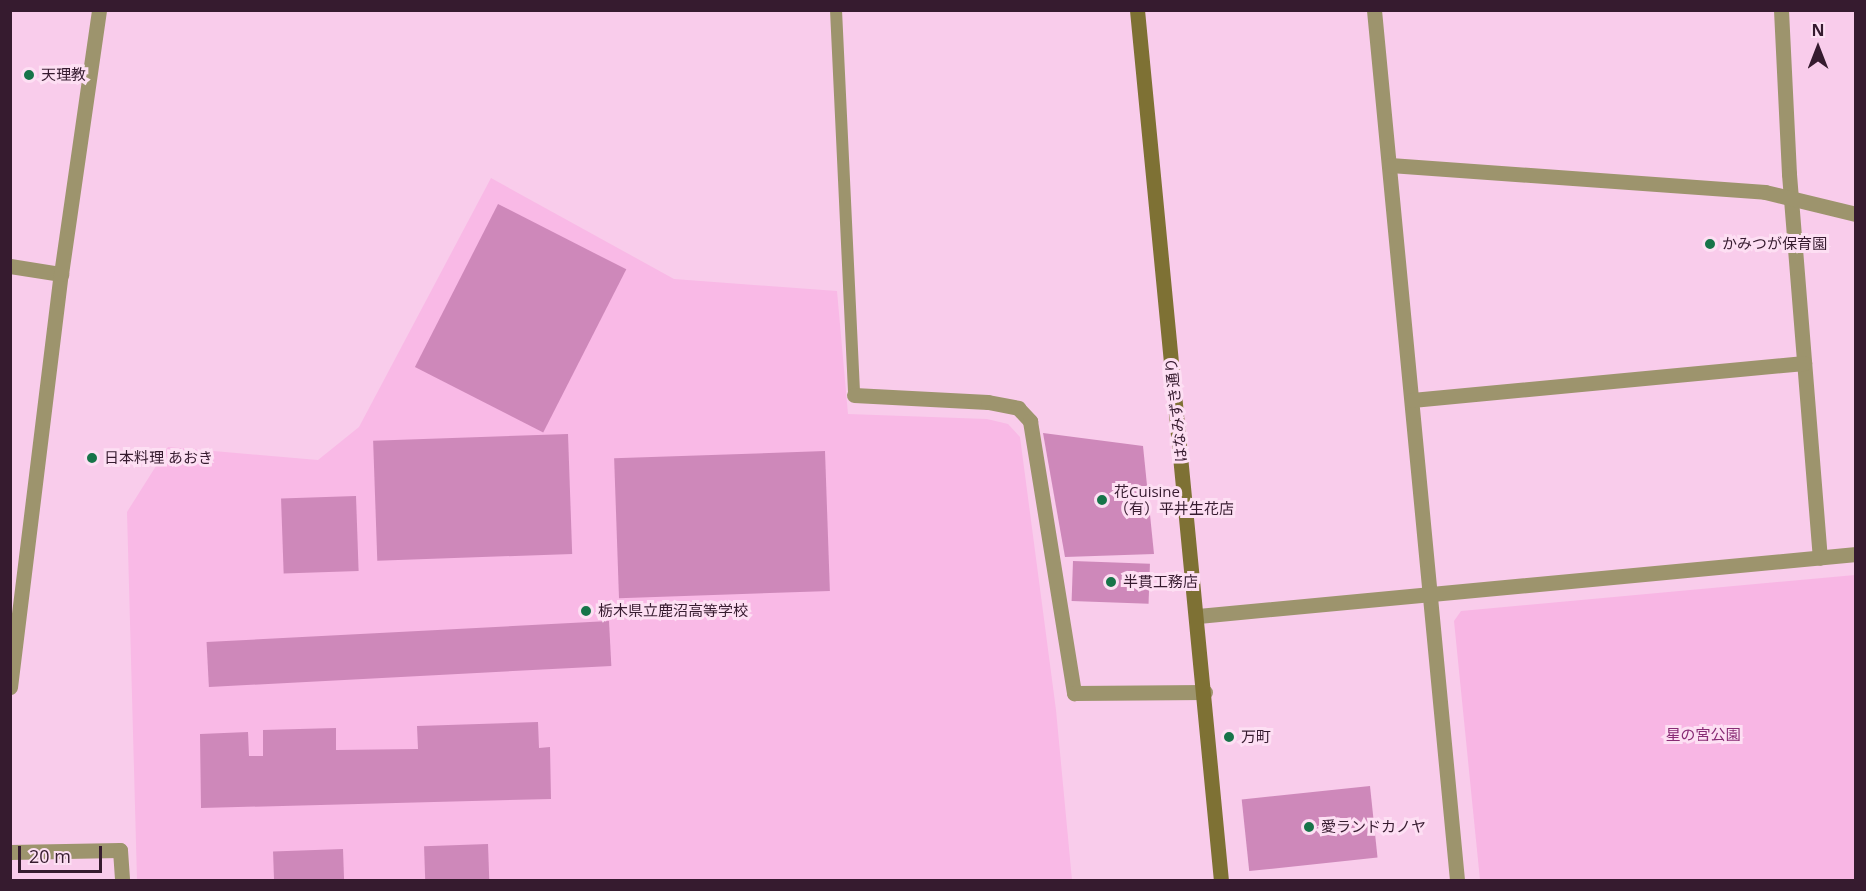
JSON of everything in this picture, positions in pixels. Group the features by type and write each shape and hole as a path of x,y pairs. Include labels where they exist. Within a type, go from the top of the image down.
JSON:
{"street":[{"path":"10,687 61,274 99,10"},
{"name":"はなみずき通り","path":"1137,10 1198,616 1221,880"},
{"path":"1374,10 1457,880"},
{"path":"1781,10 1792,196 1820,558"},
{"path":"1390,165 1792,196 1856,214"},
{"path":"10,266 61,274"},
{"path":"1412,400 1804,363"},
{"path":"854,395 988,402 1018,408 1030,421 1074,693 1205,692"},
{"path":"1198,616 1429,597 1856,554"},
{"path":"10,852 120,850 122,880"}],"lane":[{"path":"836,10 854,395"}],"shaded area":[{"name":"栃木県立鹿沼高等学校","path":"491,178 674,279 837,291 848,414 987,419 1008,424 1020,437 1056,710 1072,880 137,880 127,512 168,447 318,460 359,427"}],"green space":[{"name":"星の宮公園","path":"1855,575 1855,880 1480,880 1454,621 1461,611"}],"building":[{"path":"498,204 626,269 543,432 415,367"},
{"name":"花Cuisine （有）平井生花店","path":"1043,433 1143,446 1154,554 1065,557"},
{"path":"568,434 572,554 377,561 373,441"},
{"path":"825,451 830,591 619,598 614,458"},
{"path":"356,496 359,571 284,574 281,499"},
{"name":"半貫工務店","path":"1073,561 1150,564 1149,604 1072,601"},
{"path":"609,621 611,666 209,687 207,642"},
{"path":"538,722 539,748 550,747 551,799 201,808 200,734 248,732 249,756 263,756 263,730 336,728 336,750 418,749 417,726"},
{"name":"愛ランドカノヤ","path":"1370,786 1378,858 1249,871 1242,799"},
{"path":"488,844 489,880 425,880 424,846"},
{"path":"343,849 344,880 274,880 273,851"}],"place":[{"name":"天理教","path":"29,75"},
{"name":"かみつが保育園","path":"1710,244"},
{"name":"日本料理 あおき","path":"92,458"},
{"name":"花Cuisine （有）平井生花店","path":"1102,500"},
{"name":"半貫工務店","path":"1111,582"},
{"name":"栃木県立鹿沼高等学校","path":"586,611"},
{"name":"万町","path":"1229,737"},
{"name":"愛ランドカノヤ","path":"1309,827"}]}
